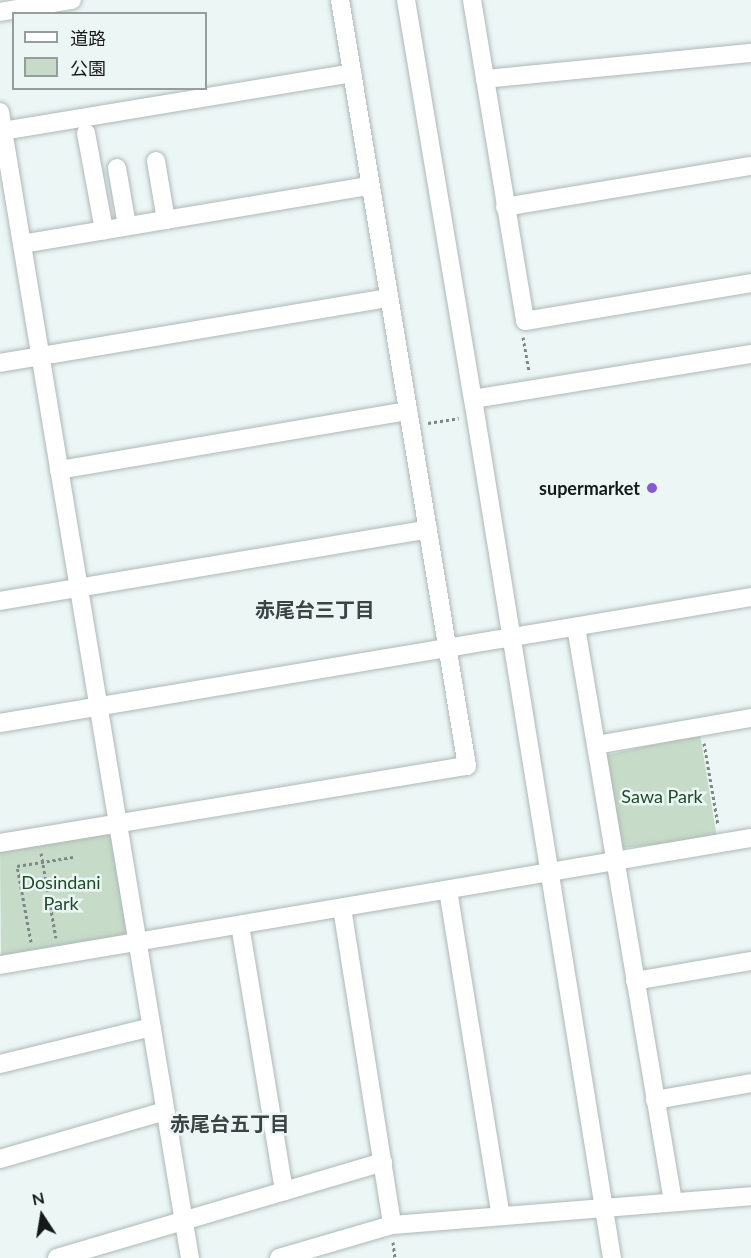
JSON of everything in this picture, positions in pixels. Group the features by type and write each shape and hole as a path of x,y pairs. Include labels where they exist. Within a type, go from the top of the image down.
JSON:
{"street":[{"path":"0,12 72,0"},
{"path":"0,843 467,766 340,0"},
{"path":"406,0 607,1208 612,1258"},
{"path":"472,0 525,321 751,283"},
{"path":"485,79 751,53"},
{"path":"3,131 352,73"},
{"path":"0,112 190,1258"},
{"path":"86,133 104,230"},
{"path":"156,161 166,220"},
{"path":"505,207 751,166"},
{"path":"117,168 127,226"},
{"path":"22,244 370,186"},
{"path":"0,363 389,298"},
{"path":"473,399 751,354"},
{"path":"58,470 410,419"},
{"path":"0,601 428,529"},
{"path":"0,723 751,597"},
{"path":"576,627 673,1202"},
{"path":"596,745 751,718"},
{"path":"0,965 54,945 137,942 751,838"},
{"path":"448,890 501,1216"},
{"path":"342,908 392,1225"},
{"path":"240,925 284,1191"},
{"path":"635,981 751,961"},
{"path":"0,1064 152,1027"},
{"path":"655,1100 751,1083"},
{"path":"0,1159 165,1111"},
{"path":"57,1258 383,1162"},
{"path":"279,1258 392,1225 751,1196"}],"path":[{"path":"525,321 530,379"},
{"path":"410,419 463,418"},
{"path":"702,726 721,843"},
{"path":"38,837 54,945"},
{"path":"39,942 31,944 17,866 73,857"}],"green space":[{"name":"Sawa Park","path":"700,734 717,838 621,848 607,755"},
{"name":"Dosindani Park","path":"105,833 112,838 128,931 122,937 1,957 0,852"}],"place":[{"name":"supermarket","path":"652,488"}],"district":[{"name":"赤尾台三丁目","path":"315,609"},
{"name":"赤尾台五丁目","path":"230,1123"}]}
